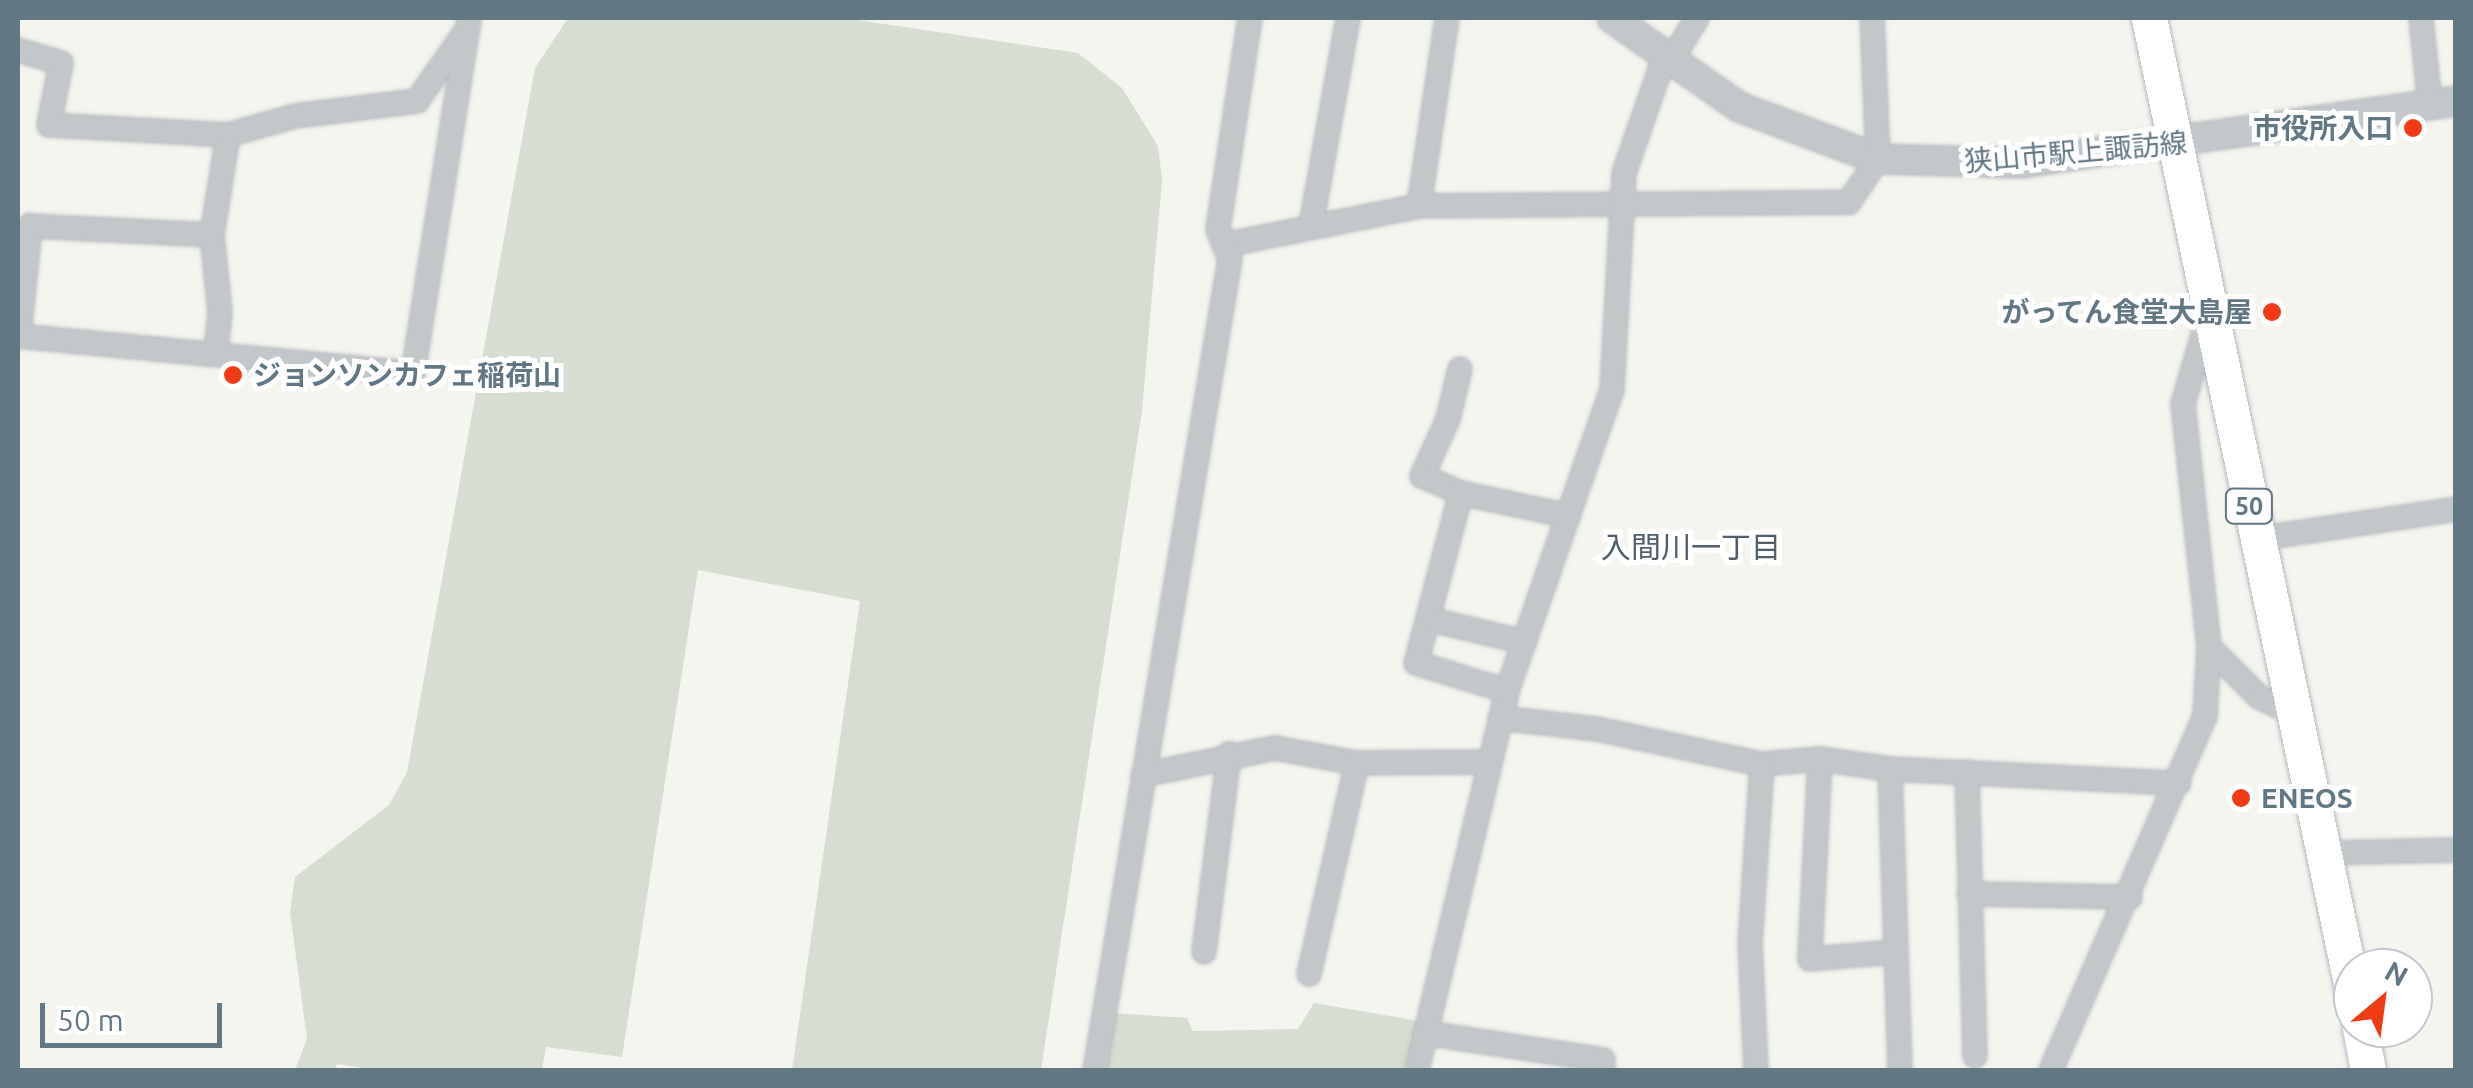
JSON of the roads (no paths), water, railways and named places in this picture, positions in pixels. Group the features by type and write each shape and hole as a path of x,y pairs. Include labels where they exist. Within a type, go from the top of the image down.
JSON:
{"main road":[{"name":"50","path":"2149,18 2171,145 2344,948"}],"street":[{"path":"1095,1070 1230,258 1218,229 1250,18"},
{"path":"1311,226 1348,18"},
{"path":"1419,206 1447,18"},
{"name":"狭山市駅上諏訪線","path":"1612,18 1667,60 1770,122 1878,158 2022,163 2171,145 2443,103"},
{"path":"1416,1070 1506,691 1569,516 1618,362 1621,202 1639,117 1667,60 1696,18"},
{"path":"1224,245 1419,206 1849,202 1878,158 1872,18"},
{"path":"2421,18 2443,103"},
{"path":"18,50 61,62 49,125 228,135 295,116 416,101 467,25"},
{"path":"212,235 30,226 18,336 413,373 467,25"},
{"path":"216,352 220,314 212,235 228,135"},
{"path":"2051,1070 2130,898 2205,716 2209,647 2183,404 2208,318"},
{"path":"1460,369 1448,419 1422,476 1461,494 1569,516"},
{"path":"1461,494 1416,663 1506,691"},
{"path":"2256,539 2456,508"},
{"path":"1428,620 1524,642"},
{"path":"2209,647 2259,697 2293,712"},
{"path":"1500,718 1597,729 1762,764 1820,759 1890,769 2179,783"},
{"path":"1143,774 1229,754 1275,748 1357,762 1488,762"},
{"path":"1204,952 1229,754"},
{"path":"1820,759 1810,959 1895,952"},
{"path":"1310,974 1357,762"},
{"path":"1756,1070 1750,944 1762,764"},
{"path":"1890,769 1900,1070"},
{"path":"1967,772 1975,1056"},
{"path":"2325,853 2456,850"},
{"path":"1969,894 2130,898"},
{"path":"1425,1032 1604,1060 1603,1070"}],"place":[{"name":"市役所入口","path":"2413,128"},
{"name":"がってん食堂大島屋","path":"2272,312"},
{"name":"ジョンソンカフェ稲荷山","path":"233,375"},
{"name":"ENEOS","path":"2241,798"}],"district":[{"name":"入間川一丁目","path":"1691,547"}]}
